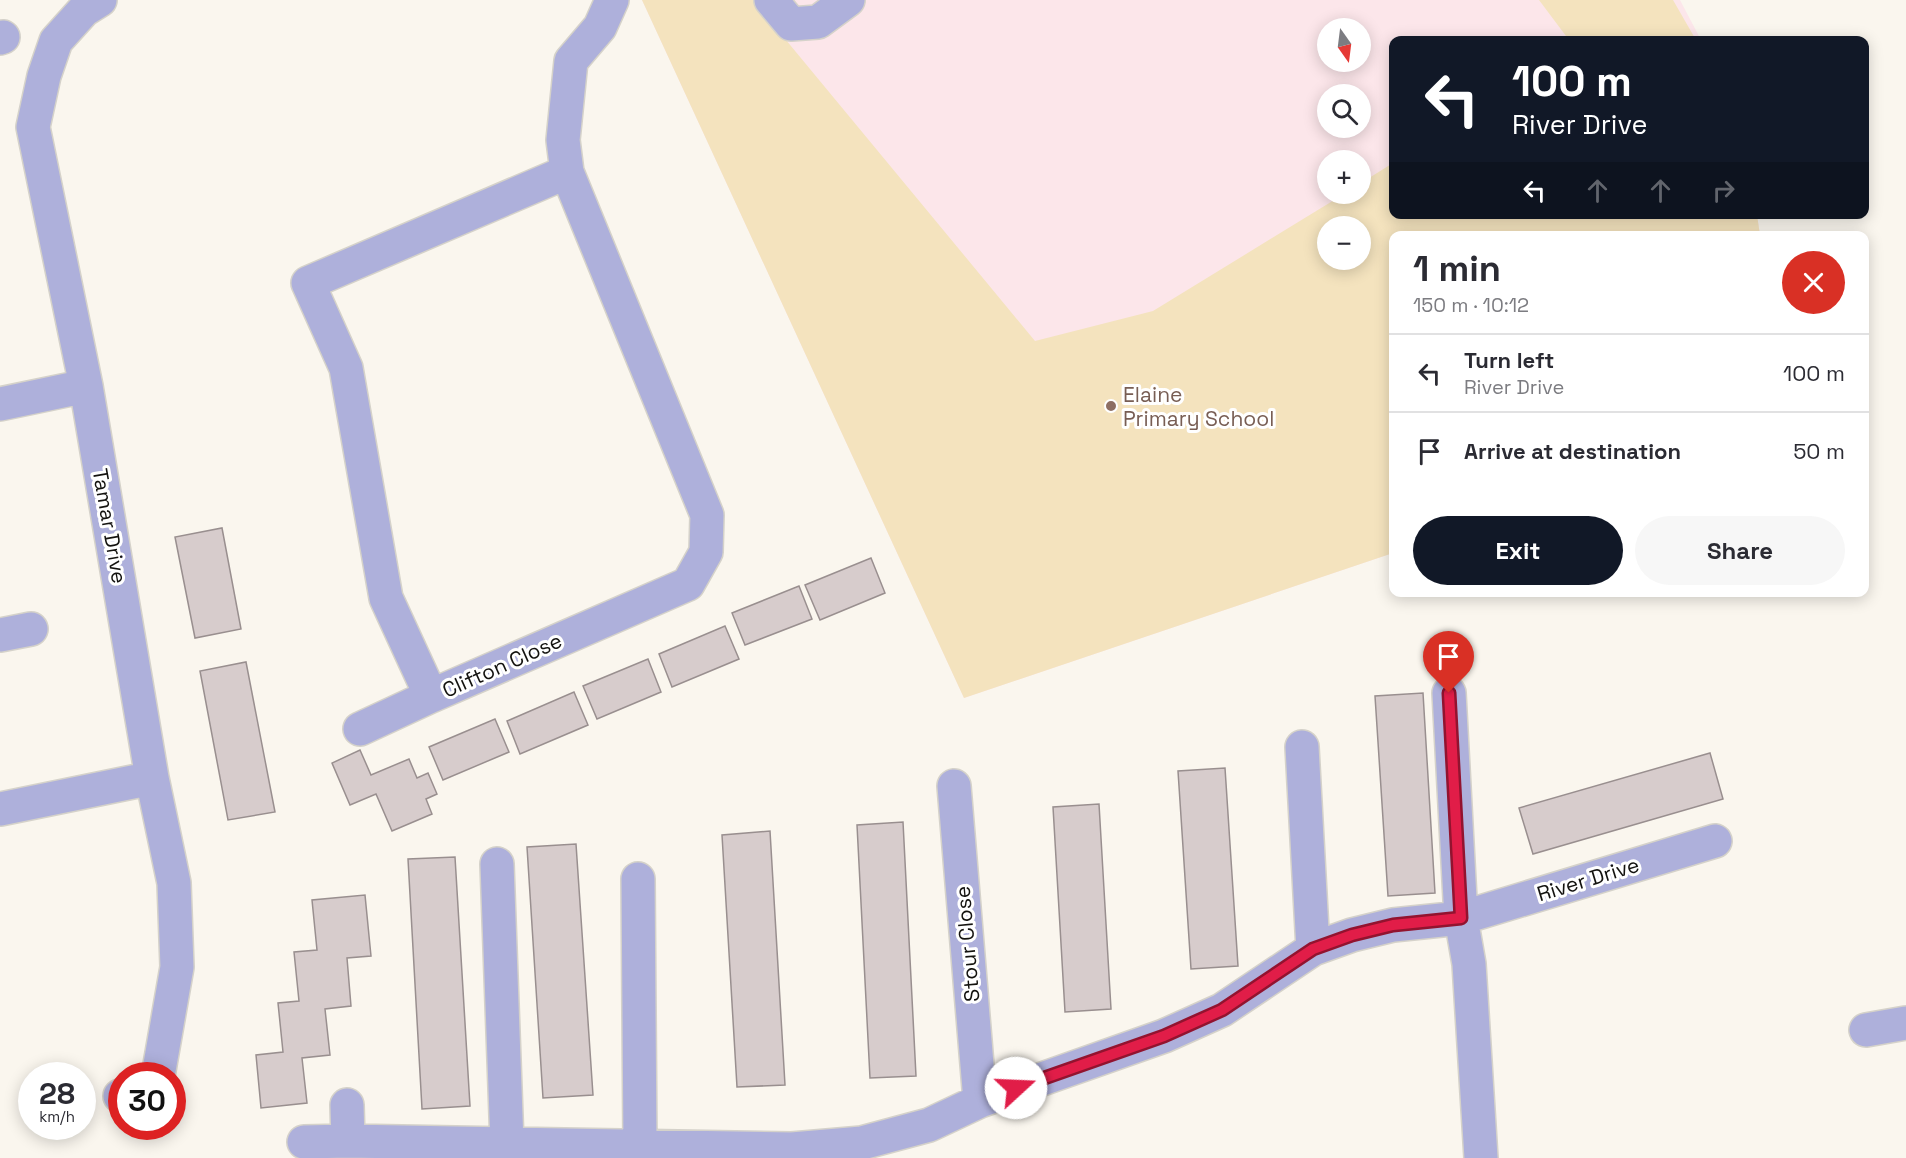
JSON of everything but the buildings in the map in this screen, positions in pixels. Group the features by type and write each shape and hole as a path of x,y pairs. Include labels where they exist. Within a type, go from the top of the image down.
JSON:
{"street":[{"name":"Tamar Drive","path":"100,0 84,10 56,41 44,76 33,127 86,386 152,778 174,883 177,967 160,1062"},
{"name":"Clifton Close","path":"567,172 308,283 346,368 386,598 431,696 688,584 706,552 707,515 567,172 563,140 571,61 600,27 612,0"},
{"path":"771,0 791,24 818,22 848,0"},
{"path":"0,404 86,386"},
{"path":"1449,693 1461,918 1469,964 1481,1158"},
{"path":"360,729 431,696"},
{"path":"1302,747 1313,949"},
{"path":"0,809 152,778"},
{"name":"Stour Close","path":"954,786 980,1101"},
{"name":"River Drive","path":"1461,918 1715,841"},
{"path":"497,864 507,1144"},
{"path":"638,879 640,1145"},
{"path":"304,1142 796,1149 862,1143 935,1123 980,1101 1164,1036 1238,999 1313,949 1352,935 1393,925 1461,918"},
{"path":"1866,1030 1906,1023"},
{"path":"346,1105 348,1142"}],"shaded area":[{"name":"Elaine Primary School","path":"642,0 1680,0 1699,36 1389,36 1389,219 1758,219 1759,231 1389,231 1389,554 964,698"},
{"path":"642,0 753,0 1035,341 1153,311 1328,204 1371,204 1371,177 1389,166 1389,219 1758,219 1759,231 1389,231 1389,554 964,698"},
{"path":"1539,0 1673,0 1694,36 1566,36"}],"place":[{"name":"Elaine Primary School","path":"1111,406"}],"route":[{"path":"1016,1088 1164,1036 1222,1010 1313,949 1352,935 1393,925 1461,918 1449,693"}]}
